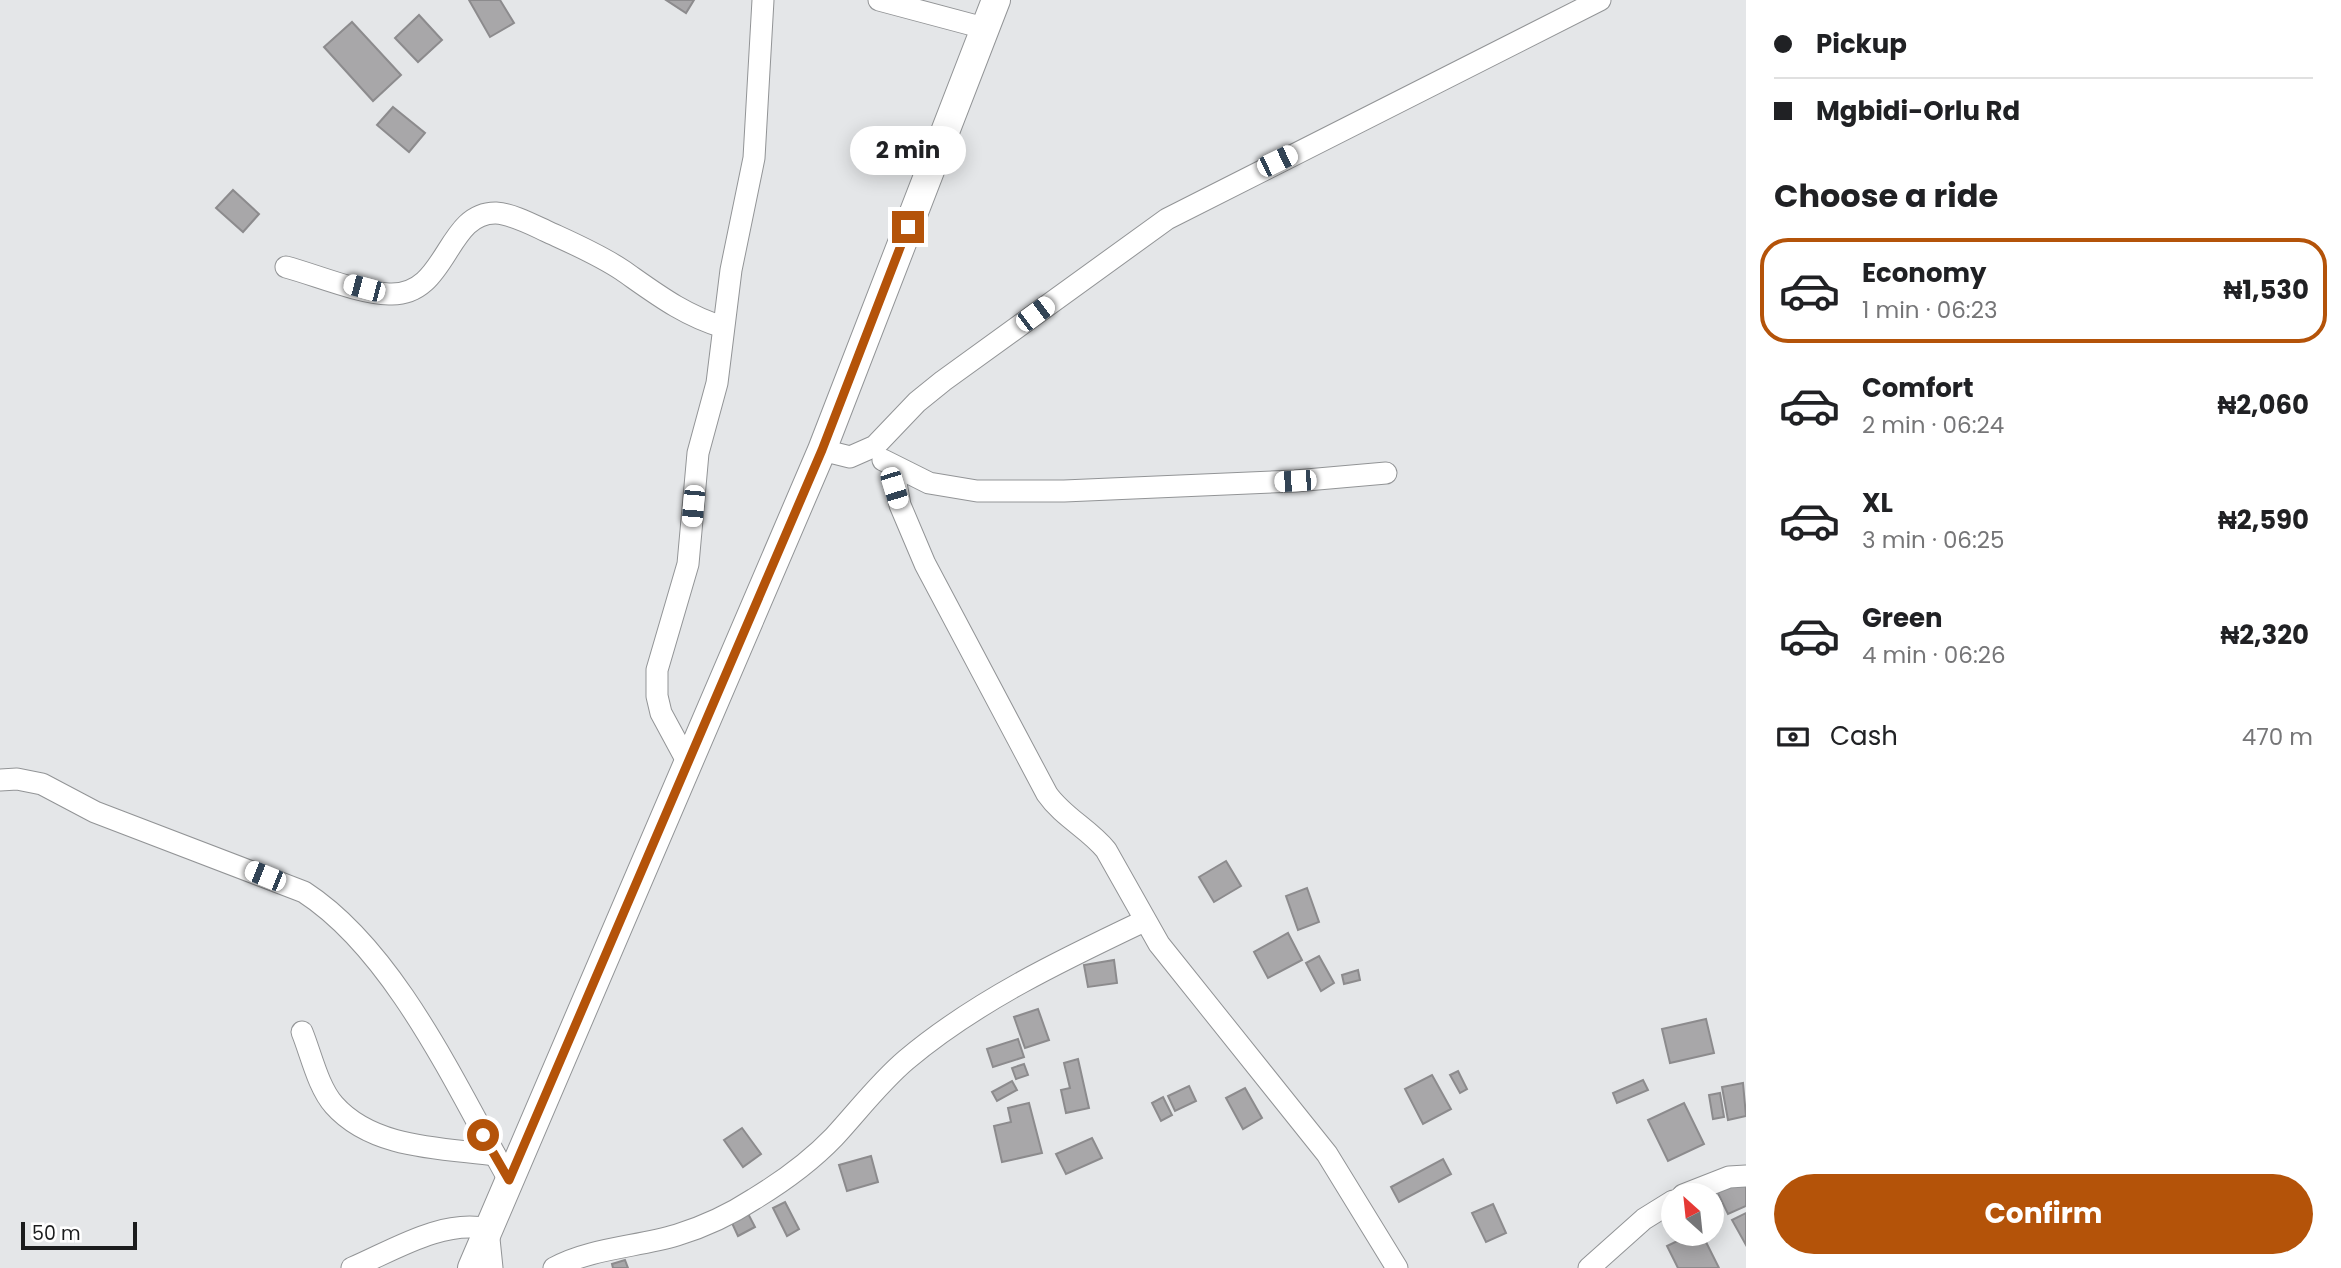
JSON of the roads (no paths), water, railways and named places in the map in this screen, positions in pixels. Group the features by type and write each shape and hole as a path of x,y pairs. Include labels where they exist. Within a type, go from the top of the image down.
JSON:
{"main road":[{"path":"472,1268 822,450 996,0"}],"street":[{"path":"688,763 661,713 657,670 688,564 698,453 717,383 723,327 754,158 763,0"},
{"path":"879,0 984,28"},
{"path":"822,450 850,457 875,446 917,402 943,381 1167,219 1600,0"},
{"path":"286,267 389,294 407,292 425,284 468,222 481,214 500,213 590,251 696,319 723,327"},
{"path":"875,446 881,458 893,467 929,483 989,491 1166,487 1386,473"},
{"path":"893,467 900,505 925,564 1047,794 1054,804 1101,844 1159,944 1327,1154 1397,1268"},
{"path":"0,780 17,779 42,783 107,817 304,892 332,910 363,941 424,1030 509,1180"},
{"path":"554,1268 612,1249 676,1235 707,1224 752,1200 832,1139 865,1099 937,1034 988,1002 1144,921"},
{"path":"302,1032 333,1104 360,1127 396,1141 495,1155"},
{"path":"1714,1183 1729,1177 1746,1176"},
{"path":"1603,1264 1644,1219 1661,1208"},
{"path":"352,1268 444,1229 468,1225 488,1229 492,1268"}]}
